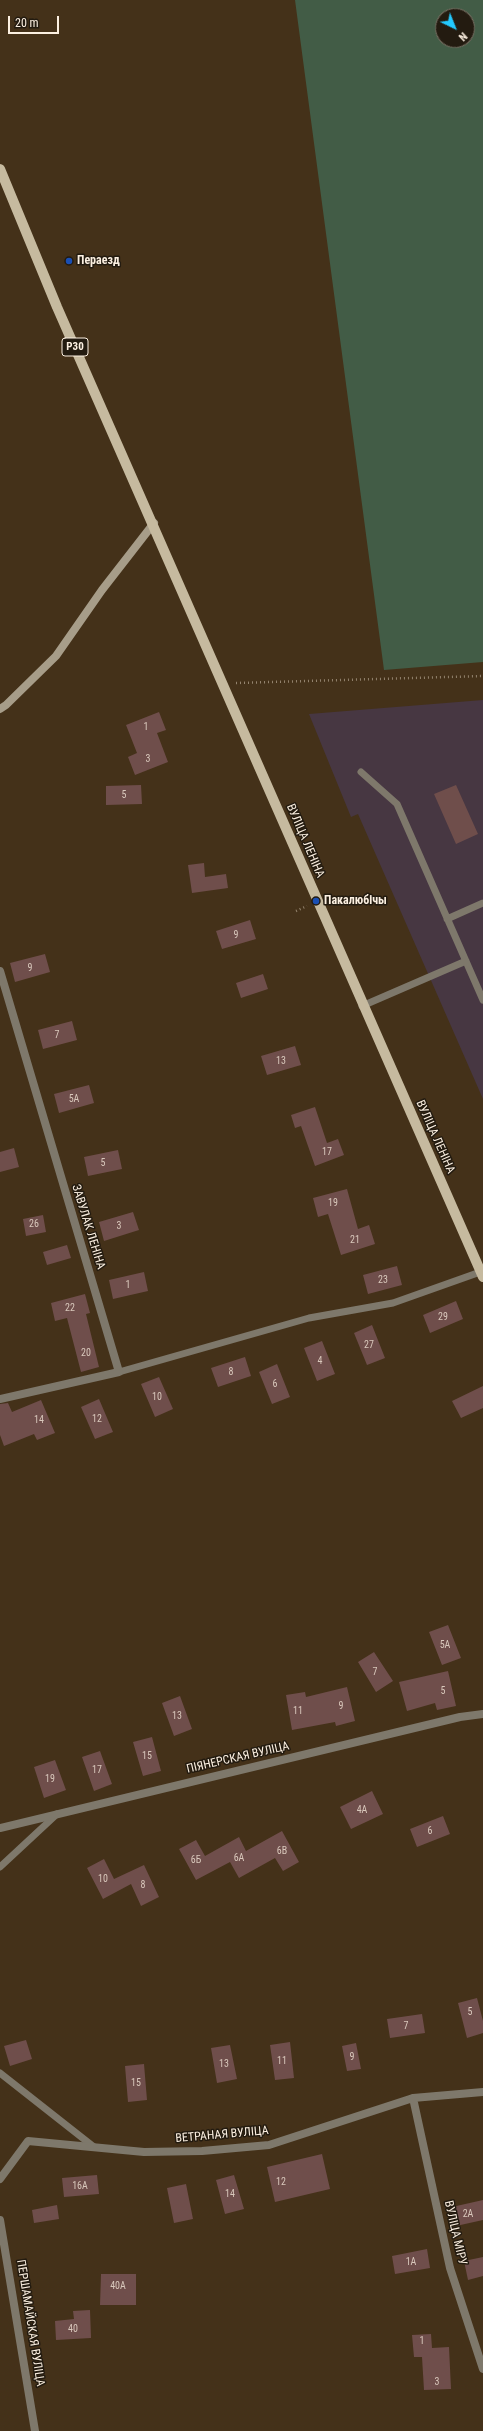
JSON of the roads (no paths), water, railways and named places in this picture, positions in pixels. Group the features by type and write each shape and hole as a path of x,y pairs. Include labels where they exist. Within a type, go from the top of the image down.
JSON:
{"main road":[{"name":"Р30","path":"0,169 57,307 154,523"},
{"name":"ВУЛІЦА ЛЕНІНА","path":"154,523 362,1006 482,1273"}],"street":[{"path":"0,709 6,705 56,656 102,590 154,523"},
{"name":"ЗАВУЛАК ЛЕНІНА","path":"0,971 119,1372"},
{"path":"0,1399 119,1372"},
{"name":"ПІЯНЕРСКАЯ ВУЛІЦА","path":"0,1828 59,1812 483,1714"},
{"name":"ВЕТРАНАЯ ВУЛІЦА","path":"0,2179 28,2141 144,2152 202,2151 269,2145 413,2098 483,2092"},
{"name":"ВУЛІЦА МІРУ","path":"413,2098 450,2268 483,2370"},
{"name":"ПЕРШАМАЙСКАЯ ВУЛІЦА","path":"0,2220 35,2431"}],"lane":[{"path":"361,772 397,804 483,1000"},
{"path":"448,919 483,903"},
{"path":"362,1006 466,961"},
{"path":"119,1372 309,1318 393,1303 482,1273"},
{"path":"0,1867 59,1812"},
{"path":"0,2073 94,2147"}],"place":[{"name":"Пераезд","path":"69,261"},
{"name":"Пакалюбічы","path":"316,901"}]}
